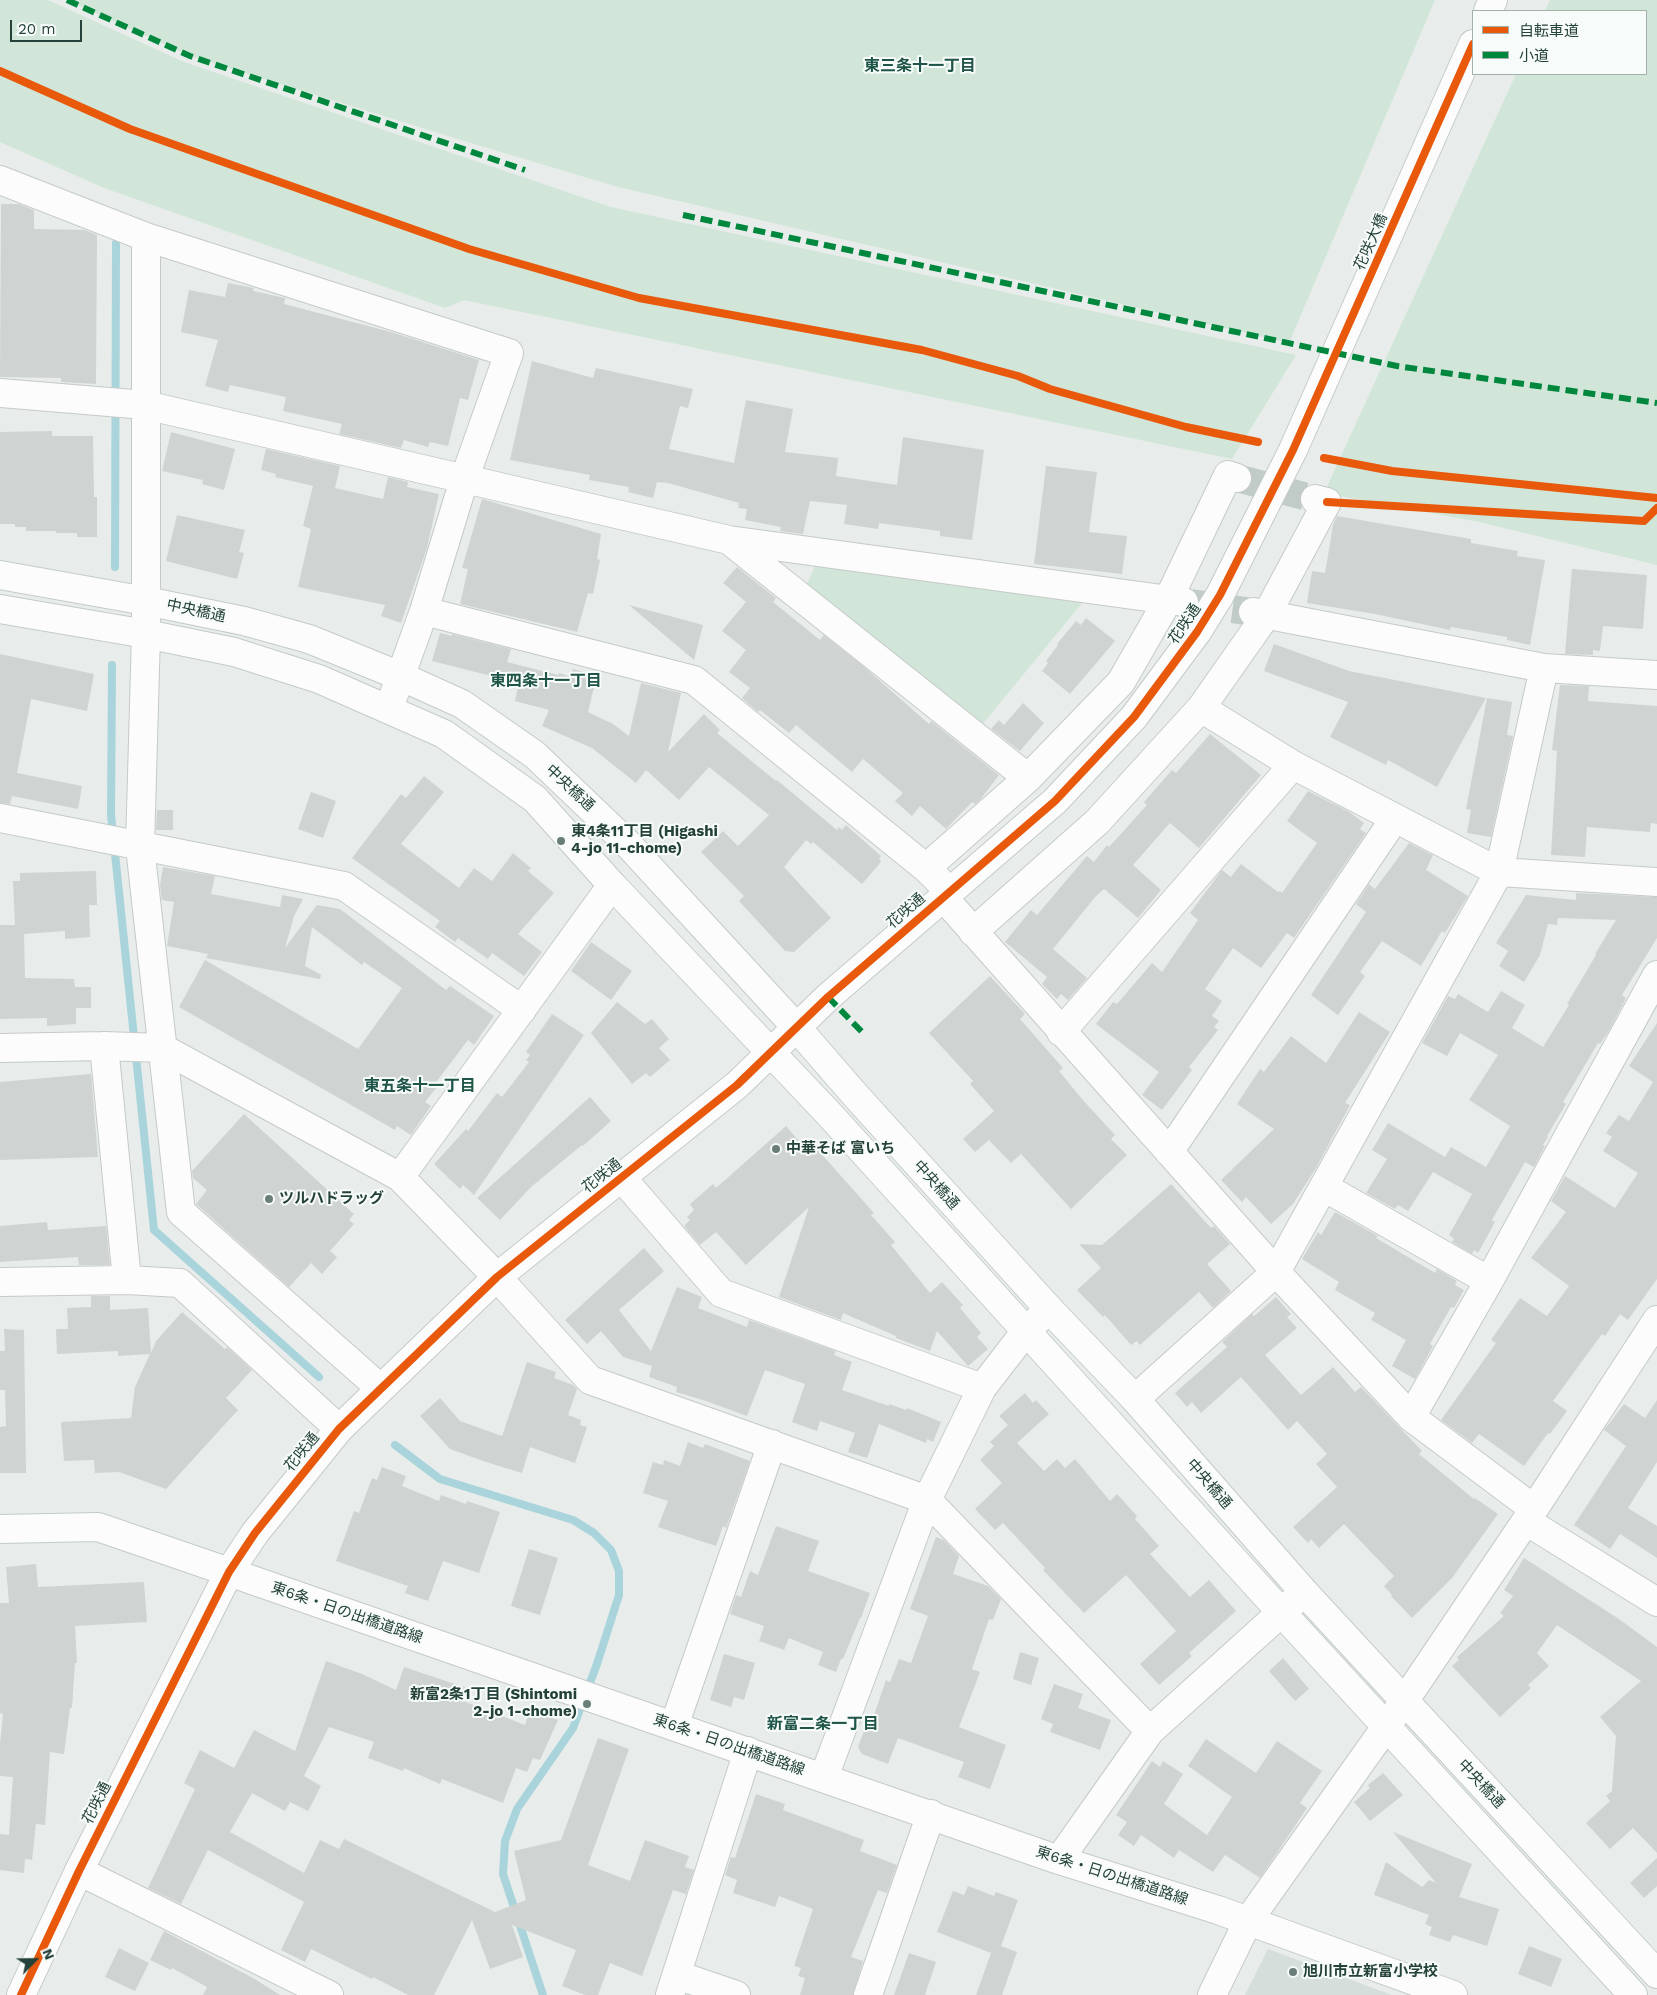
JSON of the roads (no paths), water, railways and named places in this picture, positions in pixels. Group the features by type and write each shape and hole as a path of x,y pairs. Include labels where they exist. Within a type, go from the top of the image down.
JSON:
{"street":[{"name":"花咲大橋","path":"1293,450 1472,46"},
{"path":"0,180 146,237 509,353 464,480 424,610 389,708"},
{"path":"127,1280 133,1047 121,842 146,634 146,600 124,403 146,237"},
{"path":"0,393 124,403 729,540 1176,601"},
{"name":"花咲通","path":"21,1995 79,1870 229,1572 255,1533 339,1429 497,1277 737,1085 828,997 1055,801 1134,718 1197,632 1220,596 1293,450"},
{"path":"926,868 1028,778 1120,682 1176,601 1228,475 1237,478"},
{"path":"974,932 1097,822 1201,708 1327,502 1315,499"},
{"path":"729,540 1028,778"},
{"name":"中央橋通","path":"0,575 146,600 244,621 309,639 400,676 462,704 535,755 625,841 797,1028 1049,1309 1135,1399 1304,1592 1657,1974"},
{"name":"中央橋通","path":"0,610 146,634 234,652 319,679 389,708 444,734 535,799 612,885 830,1115 1281,1612 1633,1995"},
{"path":"424,610 694,680 926,868 974,932 1061,1032 1276,1272 1411,1417 1530,1515 1657,1602"},
{"path":"1260,613 1544,668 1657,675"},
{"path":"1135,1399 1276,1272 1324,1187 1498,872 1544,668"},
{"path":"1201,708 1293,765 1498,872 1657,882"},
{"path":"1061,1032 1293,765"},
{"path":"0,818 344,886 522,1010"},
{"path":"1169,1152 1395,818"},
{"path":"400,1177 612,885"},
{"path":"1411,1417 1489,1281 1657,975"},
{"path":"133,1047 181,1212 380,1388"},
{"path":"0,1048 133,1047 400,1177 497,1277 590,1380 927,1500 1150,1731"},
{"path":"622,1178 721,1293 982,1388"},
{"path":"1324,1187 1489,1281"},
{"path":"0,1282 127,1280 180,1283 339,1429"},
{"path":"824,1777 927,1500 982,1388 1026,1331 1049,1309"},
{"path":"1212,1995 1248,1921 1405,1700 1530,1515 1657,1320"},
{"path":"674,1726 772,1444"},
{"name":"東6条・日の出橋道路線","path":"0,1529 98,1527 1059,1860 1248,1921 1453,1995"},
{"path":"1059,1860 1150,1731 1304,1592"},
{"path":"736,1995 673,1985 748,1751"},
{"path":"868,1995 930,1814"},
{"path":"79,1870 329,1995"}],"waterway":[{"path":"115,567 116,243"},
{"path":"112,665 111,815 154,1230 319,1377"},
{"path":"395,1445 440,1479 573,1520 594,1533 611,1550 619,1571 619,1595 597,1664 573,1728 517,1809 505,1841 503,1874 543,1995"}],"tunnel":[{"path":"1237,478 1315,499"},
{"path":"1191,603 1253,612"}],"place":[{"name":"東4条11丁目 (Higashi 4-jo 11-chome)","path":"561,841"},
{"name":"中華そば 富いち","path":"776,1149"},
{"name":"ツルハドラッグ","path":"269,1199"},
{"name":"新富2条1丁目 (Shintomi 2-jo 1-chome)","path":"587,1704"},
{"name":"旭川市立新富小学校","path":"1293,1972"}],"district":[{"name":"東三条十一丁目","path":"920,66"},
{"name":"東四条十一丁目","path":"546,681"},
{"name":"東五条十一丁目","path":"420,1086"},
{"name":"新富二条一丁目","path":"823,1724"}]}
